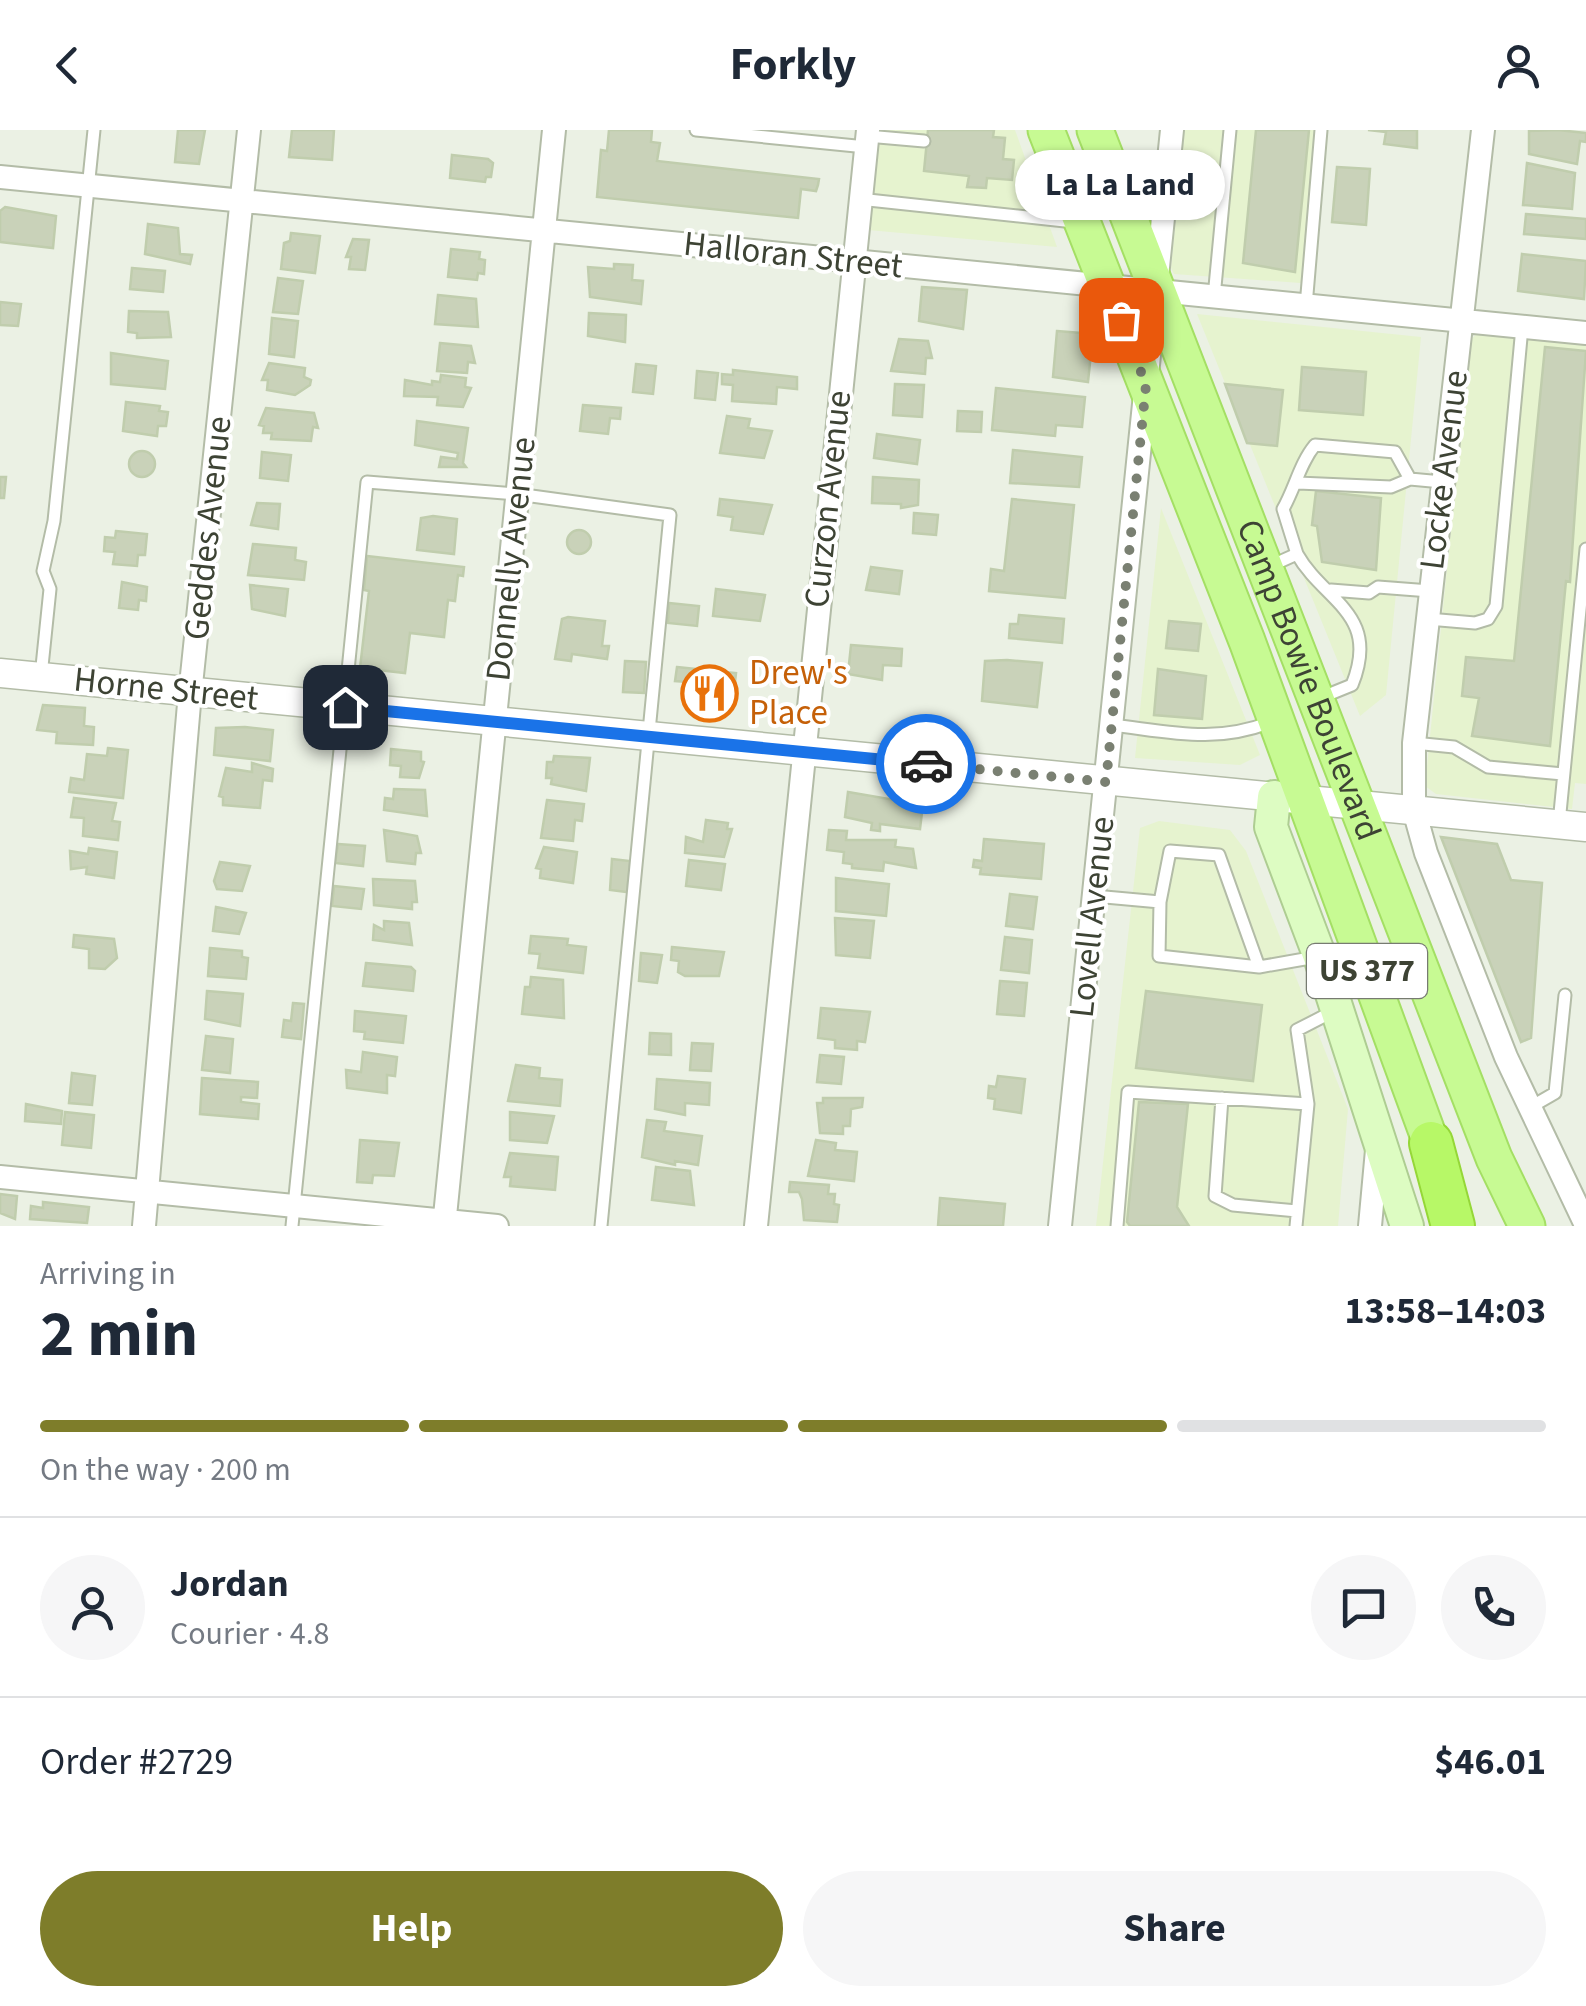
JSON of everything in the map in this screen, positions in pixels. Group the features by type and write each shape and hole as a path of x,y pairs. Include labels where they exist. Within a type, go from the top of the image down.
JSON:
{"highway":[{"name":"US 377","path":"1431,1143 1454,1226"}],"main road":[{"name":"Camp Bowie Boulevard","path":"1046,130 1276,720 1289,798 1467,1226"},
{"name":"Camp Bowie Boulevard","path":"1095,130 1494,1158 1527,1226"},
{"path":"1289,798 1271,827 1320,956 1407,1226"}],"street":[{"name":"Geddes Avenue","path":"144,1226 191,692 249,130"},
{"name":"Donnelly Avenue","path":"444,1223 554,130"},
{"name":"Lovell Avenue","path":"1060,1226 1172,130"},
{"name":"Locke Avenue","path":"1483,130 1414,743 1414,810 1426,853 1529,1108 1578,1189 1586,1225"},
{"name":"Curzon Avenue","path":"756,1226 851,261 867,138"},
{"name":"Halloran Street","path":"0,177 1586,333"},
{"name":"Horne Street","path":"0,673 1572,826"},
{"path":"1370,1226 1379,1134"},
{"path":"0,1176 148,1191 294,1216 497,1226"}],"lane":[{"path":"40,677 50,589 44,571 54,521 94,130"},
{"path":"696,130 924,141"},
{"path":"1214,297 1230,130"},
{"path":"1306,306 1322,130"},
{"path":"859,199 1083,223"},
{"path":"1428,619 1474,623 1488,619 1496,606 1522,327"},
{"path":"1316,700 1352,684 1360,663 1360,644 1348,611 1331,590 1308,572 1297,554 1284,509 1298,483 1304,458 1315,444 1396,452 1410,479"},
{"path":"1298,483 1391,487 1410,479 1442,482"},
{"path":"294,1216 366,482 517,494 670,516 601,1226"},
{"path":"1572,826 1564,774 1586,548"},
{"path":"1265,568 1297,554"},
{"path":"1331,590 1368,593 1378,587 1430,592"},
{"path":"1112,725 1215,738 1276,720"},
{"path":"1414,743 1454,747 1488,767 1564,774"},
{"path":"1259,967 1219,855 1170,850 1160,902 1159,956 1259,967 1320,956"},
{"path":"1094,896 1160,902"},
{"path":"1529,1108 1555,1093 1566,995"},
{"path":"1296,1226 1308,1104 1297,1030 1337,1009"},
{"path":"1116,1226 1128,1092 1308,1104"},
{"path":"1222,1098 1215,1196 1233,1206 1297,1211"}],"shaded area":[{"path":"879,130 1015,130 1057,247 868,230"},
{"path":"1184,130 1328,130 1314,284 1174,274 1171,268"},
{"path":"1197,314 1421,337 1386,695 1360,716"},
{"path":"1477,333 1586,345 1586,784 1575,783 1572,809 1436,794 1425,786 1470,341"},
{"path":"1161,508 1260,755 1240,765 1135,758"},
{"path":"1159,821 1230,830 1246,851 1348,1109 1338,1226 1096,1226 1140,828"}],"building":[{"path":"178,130 205,130 199,164 175,162"},
{"path":"292,130 334,130 332,160 289,157"},
{"path":"609,130 652,130 651,142 660,143 657,161 819,179 818,185 816,191 801,189 798,218 597,197 601,150 607,151"},
{"path":"928,130 994,130 993,137 1005,138 1003,159 1014,160 1012,180 987,178 986,188 967,187 969,176 924,171"},
{"path":"1256,130 1309,130 1295,272 1243,263"},
{"path":"1368,130 1417,130 1417,148 1384,144 1386,132"},
{"path":"1529,131 1586,133 1586,142 1580,141 1577,164 1529,154"},
{"path":"452,155 488,159 493,163 491,177 486,177 485,182 450,178"},
{"path":"1527,163 1575,173 1572,209 1523,205"},
{"path":"1337,167 1370,169 1366,225 1332,222"},
{"path":"5,207 56,216 53,248 0,242 0,211"},
{"path":"1526,214 1586,219 1586,239 1524,234"},
{"path":"148,224 178,228 180,254 192,255 190,264 145,254"},
{"path":"291,233 320,236 315,273 281,269 284,243 290,241"},
{"path":"353,239 369,240 365,270 349,269 351,257 346,257"},
{"path":"451,249 480,252 479,259 485,260 484,274 478,273 477,280 448,277"},
{"path":"1522,254 1586,261 1584,299 1518,291"},
{"path":"614,264 633,265 632,280 643,281 641,304 590,297 588,267 614,269"},
{"path":"132,268 165,271 163,292 130,289"},
{"path":"278,278 303,281 298,314 273,312"},
{"path":"922,287 967,290 963,329 919,321"},
{"path":"438,295 476,299 478,327 435,324"},
{"path":"0,302 21,304 18,326 0,325"},
{"path":"129,311 168,312 171,337 137,338 137,333 128,332"},
{"path":"589,313 626,315 625,342 588,336"},
{"path":"272,318 298,321 294,357 269,354"},
{"path":"1057,331 1093,334 1088,382 1053,377"},
{"path":"899,339 928,341 932,358 926,358 925,374 891,371"},
{"path":"440,343 471,346 475,363 468,362 467,373 437,371"},
{"path":"1545,347 1586,351 1570,582 1566,581 1550,746 1472,736 1479,698 1462,696 1466,657 1514,661"},
{"path":"111,353 168,361 165,389 111,384"},
{"path":"269,363 305,368 304,377 311,380 310,385 295,395 267,390 268,380 262,380"},
{"path":"636,364 656,366 653,394 633,392"},
{"path":"1302,367 1366,372 1363,415 1299,410"},
{"path":"733,370 797,377 797,389 777,387 776,404 732,401 733,385 722,384 722,374 733,375"},
{"path":"697,371 718,373 715,400 695,398"},
{"path":"441,375 466,378 465,387 471,388 463,407 437,405 438,397 404,396 405,380 432,385 432,381 440,382"},
{"path":"895,384 924,385 922,417 893,415"},
{"path":"1225,384 1283,390 1277,446 1247,443"},
{"path":"996,388 1085,397 1082,427 1056,425 1055,436 992,430"},
{"path":"126,402 160,406 159,411 168,412 166,426 158,426 157,436 123,431"},
{"path":"583,405 621,408 620,419 610,418 608,434 580,431"},
{"path":"266,408 314,413 318,428 313,427 311,441 271,439 272,433 263,433 264,426 259,425"},
{"path":"958,411 982,412 981,432 957,431"},
{"path":"727,416 750,419 748,428 772,431 764,458 720,453"},
{"path":"417,421 468,428 463,463 466,467 439,467 441,457 457,459 458,453 415,445"},
{"path":"877,434 920,440 917,464 874,458"},
{"path":"1013,450 1082,457 1079,487 1010,483"},
{"path":"142,451 152,454 152,474 142,477 132,474 129,464 132,454"},
{"path":"262,452 291,455 288,481 260,478"},
{"path":"0,477 6,477 4,498 0,498"},
{"path":"873,477 919,480 918,505 901,508 901,504 872,503"},
{"path":"1316,491 1381,498 1376,570 1322,562 1317,526 1312,525"},
{"path":"720,499 772,505 763,534 731,530 733,517 718,515"},
{"path":"1012,499 1074,505 1065,598 989,591 991,569 1004,571"},
{"path":"257,503 280,504 278,529 251,525"},
{"path":"914,513 938,515 936,535 913,533"},
{"path":"421,518 457,519 454,554 417,550"},
{"path":"579,530 591,542 579,554 567,542"},
{"path":"116,531 147,534 145,555 138,555 137,566 113,564 115,552 104,551 105,537 115,538"},
{"path":"253,544 296,548 295,560 306,562 304,580 248,575"},
{"path":"367,556 464,567 463,576 458,575 455,601 448,600 444,637 410,633 405,673 360,668 369,591 364,590"},
{"path":"871,567 902,571 899,594 866,590"},
{"path":"122,582 147,587 146,601 139,600 138,610 119,608"},
{"path":"250,585 288,589 285,616 252,609"},
{"path":"716,589 765,595 760,621 713,616"},
{"path":"669,603 699,606 697,626 668,623"},
{"path":"1019,615 1064,619 1062,643 1009,638 1010,624 1018,624"},
{"path":"562,619 605,621 602,646 609,646 607,659 572,654 571,661 555,659"},
{"path":"1169,621 1201,624 1198,651 1166,648"},
{"path":"851,645 902,649 901,666 883,665 882,680 848,674"},
{"path":"625,661 646,662 644,693 623,692"},
{"path":"985,661 1042,663 1037,707 982,701"},
{"name":"Drew's Place","path":"677,667 736,673 732,708 686,704 688,682 675,681"},
{"path":"1158,669 1206,676 1202,719 1154,715"},
{"path":"43,705 85,708 84,726 94,727 93,745 56,743 57,732 37,730"},
{"path":"216,728 273,730 270,761 214,755"},
{"path":"108,748 128,750 123,798 69,792 71,778 84,780 87,754 107,756"},
{"path":"391,749 421,752 424,762 419,778 400,777 401,766 390,765"},
{"path":"554,756 590,758 586,791 551,784 552,778 546,778 547,762 553,762"},
{"path":"252,763 273,769 272,781 263,780 260,808 223,805 223,797 219,796 226,768 252,772"},
{"path":"394,789 425,790 427,816 384,810 385,798 393,799"},
{"path":"913,789 931,791 930,805 923,804 920,829 880,824 880,831 871,830 872,823 845,817 848,792 906,802 912,799"},
{"path":"74,798 116,803 112,821 120,822 118,840 83,836 84,818 71,817"},
{"path":"547,800 584,804 582,821 575,820 573,841 541,838"},
{"path":"706,820 728,823 727,829 732,829 724,857 685,853 686,837 703,842"},
{"path":"384,830 417,836 421,853 416,853 415,864 387,861"},
{"path":"829,830 847,831 846,840 896,840 895,847 913,849 916,868 884,862 883,871 852,868 852,864 843,863 844,852 827,850"},
{"path":"1441,837 1497,844 1511,880 1542,883 1531,1038 1521,1042"},
{"path":"984,839 1044,844 1041,879 980,874 981,868 973,867 974,860 982,861"},
{"path":"338,844 365,846 363,866 335,863"},
{"path":"544,847 577,852 573,883 540,878 541,869 536,868"},
{"path":"89,848 117,852 114,878 86,874 87,867 71,869 70,851 88,854"},
{"path":"612,859 630,861 627,892 610,890"},
{"path":"689,860 725,864 721,890 686,886"},
{"path":"220,862 250,866 242,891 217,889 214,881"},
{"path":"836,878 889,884 886,916 836,911"},
{"path":"373,879 415,881 417,902 412,902 412,909 374,905"},
{"path":"334,886 364,889 361,909 332,906"},
{"path":"1010,894 1037,897 1033,929 1006,926"},
{"path":"216,907 246,913 239,934 213,931"},
{"path":"835,918 874,921 870,958 836,955"},
{"path":"384,921 409,923 412,945 373,940 374,925 384,930"},
{"path":"74,935 114,939 117,958 105,969 89,968 89,949 73,947"},
{"path":"531,936 568,939 567,945 586,947 583,973 538,968 540,954 529,953"},
{"path":"1005,937 1032,940 1029,973 1001,970"},
{"path":"672,947 724,952 719,976 685,976 678,972 679,961 671,960"},
{"path":"210,948 242,951 242,957 248,958 246,979 208,976"},
{"path":"641,953 662,955 657,983 639,981"},
{"path":"366,963 411,967 415,971 413,991 363,986"},
{"path":"531,977 563,980 564,1018 522,1014 525,987 530,987"},
{"path":"1000,981 1027,983 1024,1016 997,1014"},
{"path":"207,991 243,994 240,1026 205,1019"},
{"path":"1146,991 1262,1005 1253,1081 1136,1068"},
{"path":"293,1003 304,1004 301,1039 282,1037 284,1020 291,1021"},
{"path":"821,1008 870,1012 865,1042 857,1041 857,1050 835,1048 835,1040 818,1038"},
{"path":"355,1011 406,1016 403,1043 364,1039 365,1032 354,1031"},
{"path":"650,1033 671,1034 671,1055 649,1054"},
{"path":"206,1036 233,1039 230,1073 202,1070"},
{"path":"692,1043 713,1044 711,1071 690,1070"},
{"path":"363,1052 397,1057 395,1076 387,1075 387,1093 347,1088 346,1070 361,1072"},
{"path":"820,1055 844,1057 841,1084 817,1082"},
{"path":"516,1065 540,1068 539,1078 562,1080 560,1106 508,1101"},
{"path":"72,1073 95,1076 92,1105 69,1103"},
{"path":"998,1076 1025,1079 1021,1113 994,1109 995,1099 988,1098 989,1086 996,1087"},
{"path":"202,1078 258,1082 257,1098 241,1097 241,1102 259,1104 258,1119 200,1114"},
{"path":"657,1079 710,1083 709,1105 685,1103 685,1115 655,1109"},
{"path":"823,1098 863,1098 862,1107 851,1109 850,1126 843,1126 843,1134 820,1133 817,1103 823,1103"},
{"path":"1139,1102 1188,1104 1177,1207 1189,1226 1130,1226 1127,1222"},
{"path":"26,1104 62,1111 61,1124 25,1121"},
{"path":"65,1112 94,1115 91,1148 62,1145"},
{"path":"510,1112 554,1116 547,1143 510,1140"},
{"path":"647,1120 666,1122 664,1131 702,1136 698,1165 675,1161 675,1165 642,1157"},
{"path":"360,1140 399,1143 394,1176 373,1175 372,1183 357,1182"},
{"path":"816,1140 836,1143 835,1150 857,1152 854,1181 808,1176"},
{"path":"510,1153 558,1157 555,1190 510,1186 511,1177 504,1177"},
{"path":"656,1167 690,1171 694,1205 652,1200"},
{"path":"790,1182 829,1185 828,1194 835,1194 834,1204 839,1205 837,1222 804,1220 802,1199 799,1192 789,1192"},
{"path":"0,1194 17,1196 15,1219 0,1213"},
{"path":"940,1198 1005,1204 1003,1226 938,1226"},
{"path":"43,1202 89,1207 87,1223 30,1219 31,1206 43,1208"}],"way so far":[{"path":"926,764 1106,782 1146,385 1121,320"}],"place":[{"name":"La La Land","path":"1121,320"},
{"name":"Drew's Place","path":"710,693"}],"route":[{"path":"345,707 926,764"}]}
